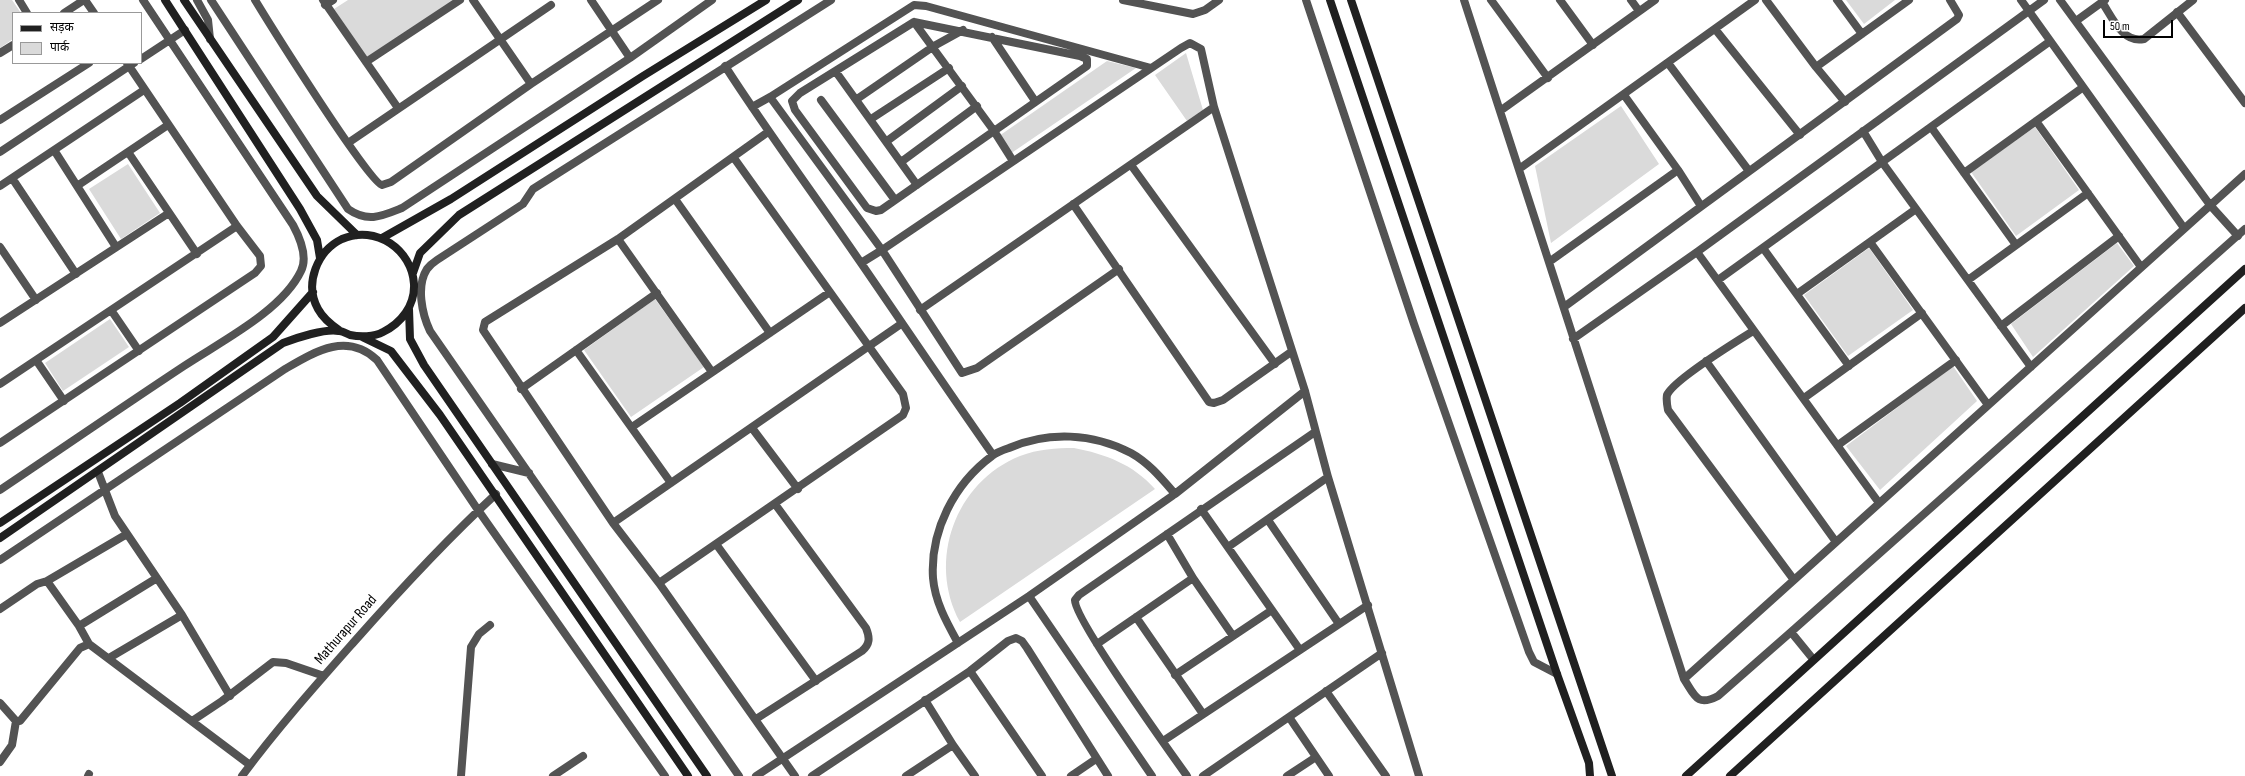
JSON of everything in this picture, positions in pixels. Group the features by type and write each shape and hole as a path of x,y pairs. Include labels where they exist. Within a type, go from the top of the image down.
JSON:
{"street":[{"path":"18,0 26,12"},
{"path":"66,12 84,0 93,12"},
{"path":"0,490 212,349 274,305 302,271 304,255 293,225 143,0"},
{"path":"165,0 300,209 317,240 320,258"},
{"path":"184,0 317,196 357,235"},
{"path":"197,0 208,20 210,39"},
{"path":"211,0 348,209 358,216 366,218 382,216 402,208 630,58 712,0"},
{"path":"255,0 348,143 378,185 387,184 531,84 658,0"},
{"path":"366,62 460,0"},
{"path":"473,0 499,40 531,84"},
{"path":"591,0 630,58"},
{"path":"382,238 451,199 643,76 766,0"},
{"path":"413,273 420,253 459,215 798,0"},
{"path":"739,776 430,331 424,318 422,297 423,280 428,268 437,260 523,204 533,190 725,66 831,0"},
{"path":"1123,0 1193,14 1198,13 1218,0"},
{"path":"1306,0 1414,324 1529,652 1534,662 1557,674"},
{"path":"1330,0 1557,674 1589,763 1590,776"},
{"path":"1351,0 1612,776"},
{"path":"1464,0 1684,679 1696,698 1707,702 1718,696 1792,632 2245,229"},
{"path":"1491,0 1548,78"},
{"path":"1560,0 1593,45"},
{"path":"1631,0 1639,11"},
{"path":"1500,111 1655,0"},
{"path":"1519,170 1755,0"},
{"path":"1766,0 1816,67 1845,102"},
{"path":"1837,0 1862,34"},
{"path":"1816,67 1909,0"},
{"path":"1564,307 1957,19 1959,14 1950,0"},
{"path":"2021,0 2049,42 2184,228"},
{"path":"1573,339 1697,252 2044,0"},
{"path":"2060,0 2210,205 2238,236"},
{"path":"2076,21 2103,1 2123,32 2129,38 2136,41 2144,39 2193,0"},
{"path":"327,2 398,108"},
{"path":"348,143 551,5"},
{"path":"752,107 914,5 926,6 1152,68"},
{"path":"2177,12 2245,103"},
{"path":"914,22 934,46 994,131 1013,161"},
{"path":"914,22 963,30 1080,56 1087,59 1088,66 881,210 876,211 867,208 792,105 792,101 800,93 836,72 914,22"},
{"path":"1715,29 1800,135"},
{"path":"142,58 185,30"},
{"path":"857,99 934,46 963,30"},
{"path":"992,36 1036,101"},
{"path":"1718,280 2049,42"},
{"path":"861,262 882,250 1190,43 1201,49 1214,107 1304,392 1328,477 1368,605 1418,775"},
{"path":"0,53 12,46"},
{"path":"1668,62 1749,171"},
{"path":"0,120 87,64"},
{"path":"0,152 130,64 144,90 237,226 260,256 261,261 259,269 0,443"},
{"path":"725,66 768,132 861,262 901,324 993,455"},
{"path":"871,119 949,68"},
{"path":"836,72 857,99 917,185"},
{"path":"887,141 962,86"},
{"path":"1964,173 2082,88"},
{"path":"0,186 144,90"},
{"path":"1624,95 1678,170 1701,206"},
{"path":"770,97 882,250 959,370 966,373 976,368 1118,270"},
{"path":"821,100 895,200"},
{"path":"901,162 976,106"},
{"path":"920,310 1214,107"},
{"path":"2036,121 2142,267"},
{"path":"78,186 168,125"},
{"path":"1931,127 2016,245"},
{"path":"1863,131 1882,162 2031,366"},
{"path":"768,132 734,158 618,238 485,322 483,330 521,389 613,523 659,583 795,776"},
{"path":"54,150 116,247"},
{"path":"128,152 197,254"},
{"path":"659,583 798,489 903,415 906,408 903,394 734,158"},
{"path":"1131,165 1275,364"},
{"path":"1549,262 1678,170"},
{"path":"1684,679 2245,174"},
{"path":"12,178 76,274"},
{"path":"1968,280 2088,193"},
{"path":"675,199 770,333"},
{"path":"1073,204 1209,402 1214,403 1223,400 1291,352"},
{"path":"1797,294 1916,209"},
{"path":"1,321 36,300 169,213"},
{"path":"0,384 237,226"},
{"path":"688,776 496,494 440,415 391,351 362,337 339,330 321,314 317,307 313,292 313,274 320,258 330,247 342,239 357,235 382,238 400,250 407,258 413,273 414,291 409,309 410,339 424,365 707,776"},
{"path":"2001,326 2119,236"},
{"path":"618,238 712,372"},
{"path":"1870,242 1988,405"},
{"path":"0,247 36,300"},
{"path":"1763,248 1849,366"},
{"path":"1697,252 1879,503"},
{"path":"1686,776 2245,269"},
{"path":"0,523 180,403 273,337 313,292"},
{"path":"632,427 830,292"},
{"path":"521,389 657,293"},
{"path":"1730,776 2245,308"},
{"path":"362,337 381,334 398,324 409,309"},
{"path":"111,310 139,351"},
{"path":"1804,398 1922,313"},
{"path":"613,523 869,348 901,324"},
{"path":"0,538 98,472 283,343 302,336 339,330"},
{"path":"1753,331 1706,361 1669,393 1667,403 1668,410 1794,580"},
{"path":"0,560 285,369 332,347 345,344 364,351 377,360 478,510 665,776"},
{"path":"576,350 671,483"},
{"path":"36,360 64,401"},
{"path":"1838,445 1956,360"},
{"path":"1706,361 1836,542"},
{"path":"756,776 1029,596 1175,494 1304,392"},
{"path":"752,428 798,489"},
{"path":"1186,776 1076,611 1075,600 1079,595 1201,509 1315,432"},
{"path":"958,643 941,613 933,579 935,544 945,511 964,482 993,455 1016,445 1045,437 1075,436 1104,442 1132,454 1150,467 1175,494"},
{"path":"492,464 529,473"},
{"path":"98,472 115,516 182,614 230,696"},
{"path":"1228,547 1328,477"},
{"name":"Mathurapur Road","path":"242,776 324,676 411,578 478,510 496,494"},
{"path":"756,719 862,651 867,646 869,637 866,628 775,504"},
{"path":"1201,509 1300,650"},
{"path":"1268,520 1339,624"},
{"path":"0,609 37,584 47,581 127,534"},
{"path":"1167,534 1194,578 1233,636"},
{"path":"716,544 816,681"},
{"path":"79,626 157,578"},
{"path":"1097,644 1194,578"},
{"path":"47,581 79,626 88,644 109,658 250,765"},
{"path":"1029,596 1152,776"},
{"path":"1163,741 1368,605"},
{"path":"1175,675 1272,610"},
{"path":"109,658 182,614"},
{"path":"1136,617 1203,714"},
{"path":"461,776 471,647 479,634 490,625"},
{"path":"1792,632 1814,659"},
{"path":"812,776 970,670 1012,639 1020,639 1108,776"},
{"path":"16,721 24,718 80,648 88,644"},
{"path":"1203,776 1382,653"},
{"path":"192,720 230,696 273,662 286,663 324,676"},
{"path":"970,670 1042,776"},
{"path":"1326,691 1386,776"},
{"path":"925,700 953,745 975,776"},
{"path":"0,703 16,721"},
{"path":"1289,717 1329,776"},
{"path":"0,762 12,745 16,721"},
{"path":"906,776 953,745"},
{"path":"553,776 583,756"},
{"path":"1288,776 1316,757"},
{"path":"1071,776 1096,759"}],"green space":[{"path":"0,0 12,0 20,12 12,12 12,40 0,48"},
{"path":"348,0 455,0 367,58 334,9"},
{"path":"1846,0 1895,0 1864,24"},
{"path":"1186,53 1203,110 1187,121 1155,75"},
{"path":"1107,61 1136,68 1010,154 999,136"},
{"path":"1621,106 1659,164 1551,243 1535,166"},
{"path":"2035,127 2079,190 2016,236 1971,172"},
{"path":"128,164 160,213 121,239 89,189"},
{"path":"2117,243 2134,266 2033,357 2011,324"},
{"path":"1869,248 1913,310 1848,356 1804,295"},
{"path":"655,299 704,367 631,417 584,350"},
{"path":"110,319 129,347 63,391 45,363"},
{"path":"1953,366 1977,401 1880,490 1846,446"},
{"path":"1074,448 1097,453 1118,461 1137,473 1155,489 960,622 950,598 946,574 947,550 953,526 964,504 979,484 997,468 1020,456 1047,449"}]}
